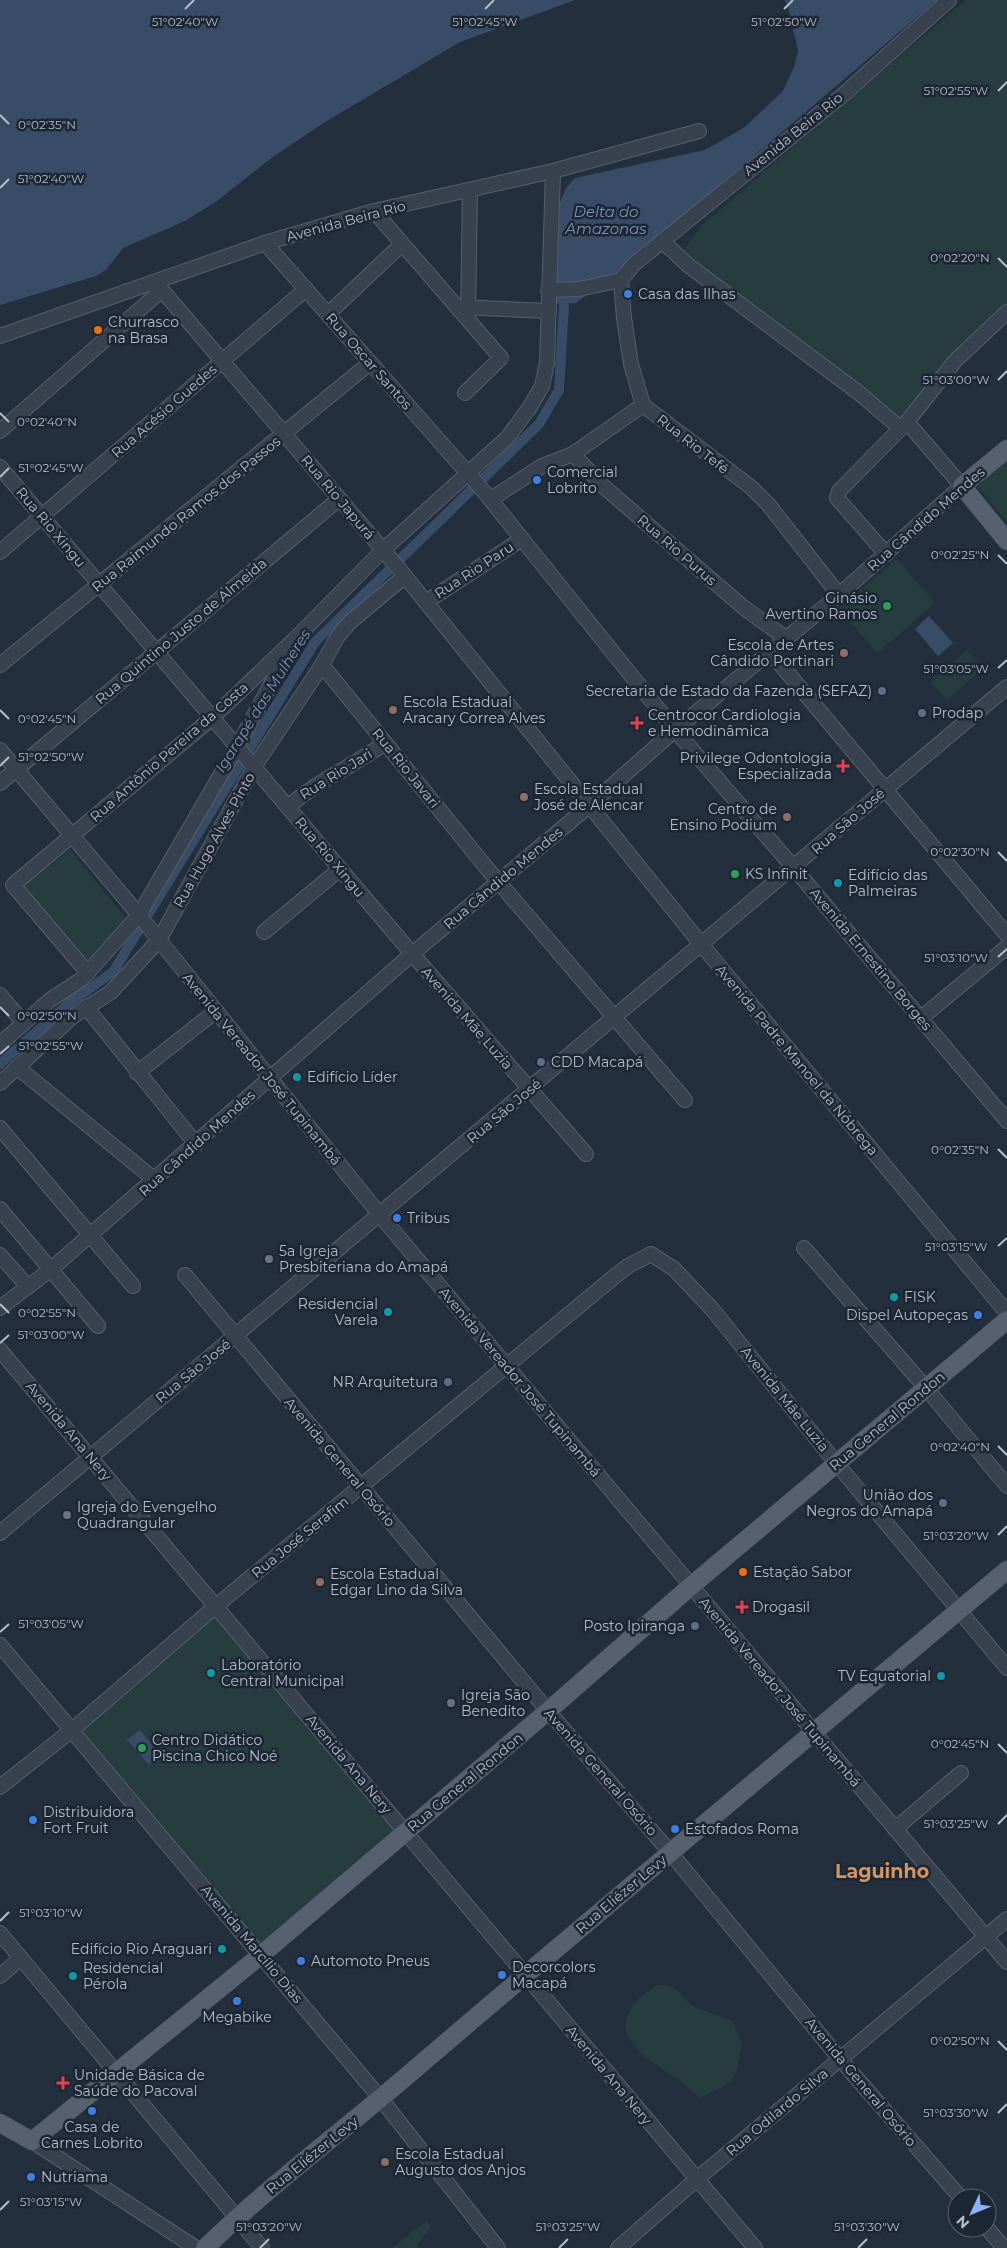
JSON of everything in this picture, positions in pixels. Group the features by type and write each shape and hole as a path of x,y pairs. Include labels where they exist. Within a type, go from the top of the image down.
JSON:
{"main road":[{"name":"Rua Cândido Mendes","path":"962,486 1007,449"},
{"path":"962,486 1007,541"},
{"name":"Rua General Rondon","path":"32,2141 261,1956 691,1586 1007,1320"},
{"name":"Rua Eliézer Levy","path":"205,2248 236,2218 381,2100 670,1852 1007,1570"},
{"path":"0,2123 32,2141"}],"street":[{"name":"Avenida Beira Rio","path":"621,280 634,264 844,94 949,0"},
{"name":"Avenida Beira Rio","path":"0,336 158,286 265,243 374,211 553,171 699,131"},
{"name":"Rua Antônio Pereira da Costa","path":"88,973 13,884 212,718 296,639 384,551 470,475 507,438 530,407 542,386 547,363 549,311 554,290 553,171"},
{"path":"465,312 470,190"},
{"path":"374,211 465,312 501,358 465,393"},
{"path":"662,242 688,265 903,426 962,486"},
{"name":"Rua Oscar Santos","path":"265,243 488,496"},
{"path":"328,314 402,244"},
{"path":"554,290 579,289 621,280"},
{"name":"Rua Rio Tefé","path":"621,280 624,318 631,364 643,405 752,488 778,516 839,595"},
{"path":"0,431 158,286"},
{"name":"Rua Rio Japurá","path":"158,286 403,573"},
{"name":"Rua Acésio Guedes","path":"0,552 306,290"},
{"path":"465,312 549,311"},
{"path":"886,554 837,498 839,491 903,426 955,361 1007,312"},
{"name":"Rua Raimundo Ramos dos Passos","path":"0,665 370,363"},
{"path":"643,405 573,454 542,466 488,496 675,730"},
{"name":"Rua Rio Purus","path":"573,454 603,486 743,607 787,639"},
{"name":"Rua Rio Xingu","path":"0,467 410,951"},
{"name":"Rua Cândido Mendes","path":"0,1308 50,1270 155,1180 494,876 590,805 675,730 771,653 839,595 962,486"},
{"name":"Rua Quintino Justo de Almeida","path":"0,783 155,651 339,499"},
{"name":"Rua Rio Paru","path":"426,602 522,539"},
{"path":"403,573 590,805"},
{"name":"Rua Hugo Alves Pinto","path":"0,1044 23,1022 88,973 140,917 247,758 322,665 329,648 350,622 403,573"},
{"name":"Rua Hugo Alves Pinto","path":"0,1082 72,1017 111,992 157,937 247,758 296,639"},
{"path":"771,653 1007,935"},
{"name":"Rua Rio Javari","path":"322,665 494,876 684,1100"},
{"name":"Rua São José","path":"0,1533 616,1018 701,944 794,868 1007,687"},
{"name":"Avenida Ernestino Borges","path":"675,730 922,1018 1007,1121"},
{"name":"Rua Rio Jari","path":"288,807 321,781 357,763 385,743"},
{"name":"Avenida Vereador José Tupinambá","path":"0,750 157,937 380,1215 1007,1962"},
{"name":"Avenida Padre Manoel da Nóbrega","path":"590,805 701,944 1007,1312"},
{"path":"264,932 340,869"},
{"path":"922,1018 1007,948"},
{"name":"Avenida Mãe Luzia","path":"410,951 586,1154"},
{"path":"0,995 23,1022"},
{"path":"86,1007 137,1073 196,1144"},
{"path":"137,1073 216,1011"},
{"path":"17,1067 155,1180"},
{"path":"0,1128 133,1286"},
{"path":"0,1209 98,1326"},
{"path":"804,1248 926,1388 1007,1486"},
{"path":"0,1254 28,1287"},
{"name":"Avenida Mãe Luzia","path":"650,1254 674,1269 699,1294 837,1464 1007,1668"},
{"name":"Rua José Serafim","path":"0,1787 72,1730 216,1606 628,1266 650,1254"},
{"name":"Avenida General Osório","path":"185,1275 548,1711 670,1852 840,2059 952,2188"},
{"name":"Avenida Ana Nery","path":"0,1350 755,2248"},
{"name":"Avenida Marcílio Dias","path":"0,1645 381,2100 498,2248"},
{"path":"895,1829 961,1773"},
{"name":"Rua Odilardo Silva","path":"618,2248 697,2179 1007,1919"},
{"path":"0,1932 262,2248"},
{"path":"0,1976 21,1958"},
{"path":"32,2141 196,2248"},
{"path":"996,2238 1004,2248"}],"green space":[{"path":"966,0 1007,0 1007,304 958,347 901,423 678,258 702,225"},
{"path":"1007,460 1007,522 977,486"},
{"name":"Ginásio Avertino Ramos","path":"897,559 935,603 877,653 839,608"},
{"path":"967,650 983,668 947,700 931,682"},
{"path":"70,850 126,918 91,959 77,957 20,889"},
{"path":"216,1606 406,1832 254,1950 66,1729"},
{"path":"657,1985 672,1987 697,2008 732,2021 742,2043 738,2066 733,2078 722,2087 700,2098 648,2058 632,2042 627,2033 626,2023 629,2011 642,1996"},
{"path":"427,2221 431,2227 417,2245 419,2248 392,2248"}],"water":[{"path":"0,0 575,0 460,42 325,122 270,159 217,201 185,221 123,248 106,270 96,276 0,305"},
{"name":"Delta do Amazonas","path":"784,0 937,0 619,271 576,303 558,304 556,300 560,202 566,188 575,178 705,150 745,127 783,91 794,67 798,51 787,3"},
{"path":"929,616 953,643 938,656 915,629"},
{"path":"140,1730 160,1755 149,1765 127,1740"}],"waterway":[{"name":"Igarapé das Mulheres","path":"0,1064 69,1003 113,972 315,642 539,424 559,390 564,305"}],"place":[{"name":"Casa das Ilhas","path":"628,294"},
{"name":"Churrasco na Brasa","path":"98,330"},
{"name":"Comercial Lobrito","path":"537,480"},
{"name":"Ginásio Avertino Ramos","path":"887,606"},
{"name":"Escola de Artes Cândido Portinari","path":"844,653"},
{"name":"Secretaria de Estado da Fazenda (SEFAZ)","path":"882,691"},
{"name":"Escola Estadual Aracary Correa Alves","path":"393,710"},
{"name":"Prodap","path":"922,713"},
{"name":"Centrocor Cardiologia e Hemodinâmica","path":"637,723"},
{"name":"Privilege Odontologia Especializada","path":"843,766"},
{"name":"Escola Estadual José de Alencar","path":"524,797"},
{"name":"Centro de Ensino Podium","path":"787,817"},
{"name":"KS Infinit","path":"735,874"},
{"name":"Edifício das Palmeiras","path":"838,883"},
{"name":"CDD Macapá","path":"541,1062"},
{"name":"Edifício Líder","path":"297,1077"},
{"name":"Tribus","path":"397,1218"},
{"name":"5a Igreja Presbiteriana do Amapá","path":"269,1259"},
{"name":"FISK","path":"894,1297"},
{"name":"Residencial Varela","path":"388,1312"},
{"name":"Dispel Autopeças","path":"978,1315"},
{"name":"NR Arquitetura","path":"448,1382"},
{"name":"União dos Negros do Amapá","path":"943,1503"},
{"name":"Igreja do Evengelho Quadrangular","path":"67,1515"},
{"name":"Estação Sabor","path":"743,1572"},
{"name":"Escola Estadual Edgar Lino da Silva","path":"320,1582"},
{"name":"Drogasil","path":"742,1607"},
{"name":"Posto Ipiranga","path":"695,1626"},
{"name":"Laboratório Central Municipal","path":"211,1673"},
{"name":"TV Equatorial","path":"941,1676"},
{"name":"Igreja São Benedito","path":"451,1703"},
{"name":"Centro Didático Piscina Chico Noé","path":"142,1748"},
{"name":"Distribuidora Fort Fruit","path":"33,1820"},
{"name":"Estofados Roma","path":"675,1829"},
{"name":"Edifício Rio Araguari","path":"222,1949"},
{"name":"Automoto Pneus","path":"301,1961"},
{"name":"Decorcolors Macapá","path":"502,1975"},
{"name":"Residencial Pérola","path":"73,1976"},
{"name":"Megabike","path":"237,2001"},
{"name":"Unidade Básica de Saúde do Pacoval","path":"63,2083"},
{"name":"Casa de Carnes Lobrito","path":"92,2111"},
{"name":"Escola Estadual Augusto dos Anjos","path":"385,2162"},
{"name":"Nutriama","path":"31,2177"}],"district":[{"name":"Laguinho","path":"882,1871"}]}
